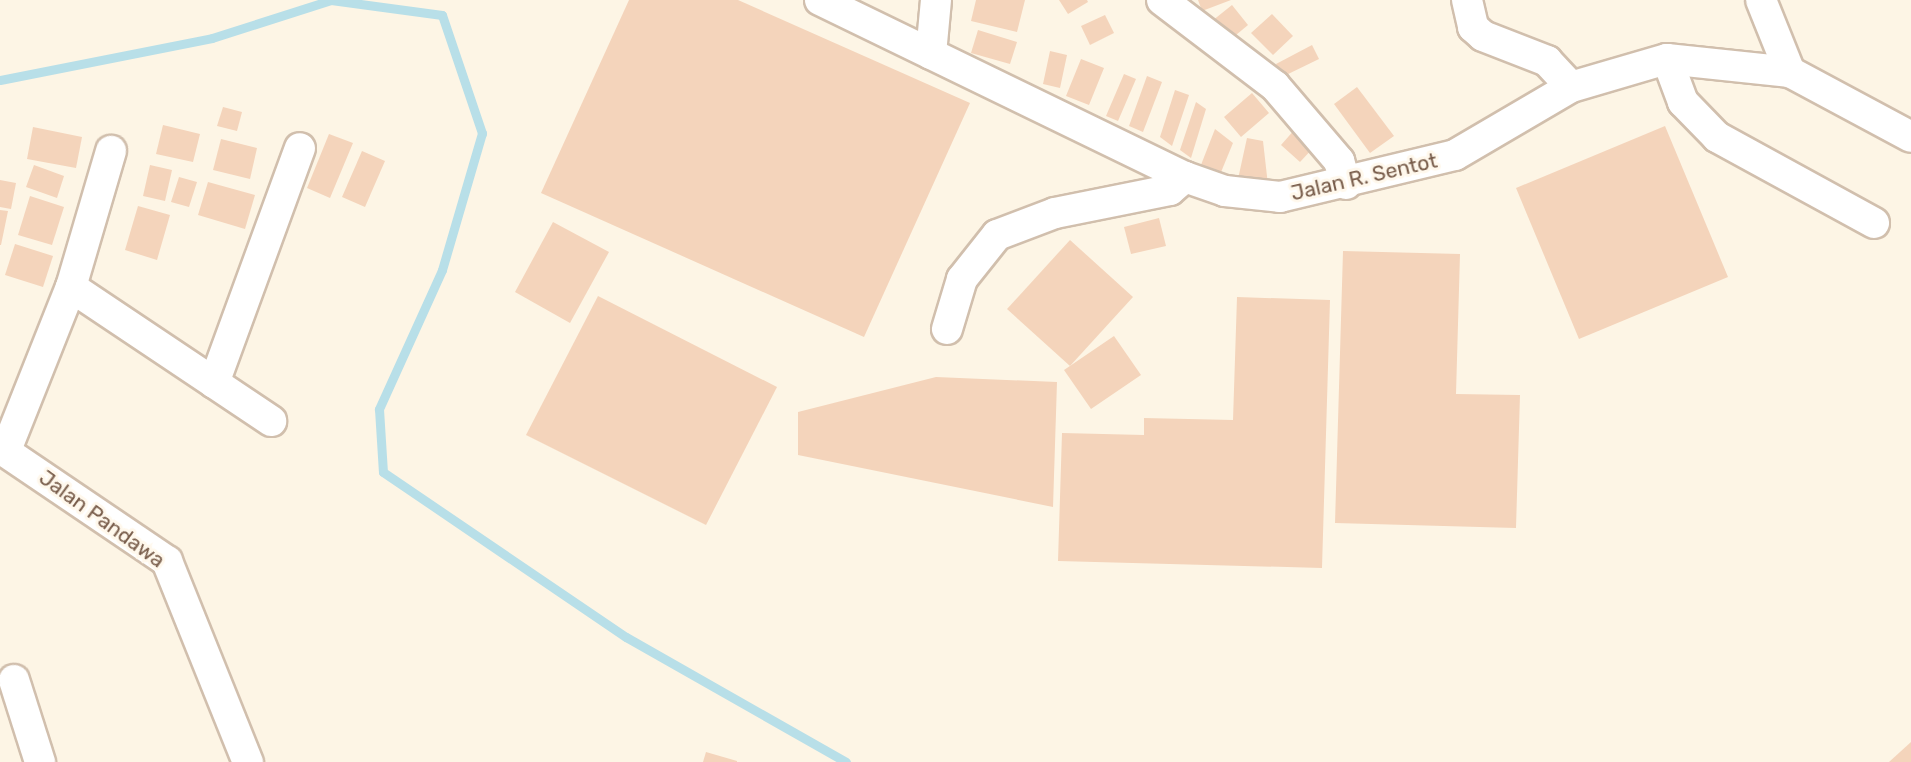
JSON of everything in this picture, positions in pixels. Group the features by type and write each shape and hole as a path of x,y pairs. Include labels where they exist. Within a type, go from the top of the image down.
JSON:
{"street":[{"name":"Jalan R. Sentot","path":"820,0 1185,177 1225,191 1280,197 1346,184 1455,155 1571,87 1667,59 1790,72 1911,137"},
{"path":"931,54 936,0"},
{"path":"1162,0 1275,86 1339,161 1346,184"},
{"path":"1467,0 1473,26 1483,36 1547,61 1571,87"},
{"path":"1761,0 1790,72"},
{"path":"1667,59 1683,102 1717,137 1874,223"},
{"path":"214,383 300,148"},
{"path":"3,449 71,287 111,151"},
{"path":"947,330 962,279 997,235 1055,213 1170,190 1185,177"},
{"path":"71,287 271,421"},
{"name":"Jalan Pandawa","path":"3,449 167,561 248,762"},
{"path":"15,680 40,762"}],"building":[{"path":"629,0 738,0 970,103 864,337 541,193"},
{"path":"976,0 1025,0 1017,32 971,21"},
{"path":"1059,0 1087,0 1088,2 1068,14"},
{"path":"1198,0 1231,0 1202,11"},
{"path":"1232,5 1248,25 1224,45 1207,25"},
{"path":"1272,14 1293,36 1273,55 1251,33"},
{"path":"1105,15 1114,33 1090,45 1081,26"},
{"path":"978,30 1017,42 1010,64 971,53"},
{"path":"1312,45 1319,59 1282,77 1276,64"},
{"path":"1050,51 1067,55 1060,88 1043,84"},
{"path":"1081,59 1104,68 1089,105 1066,96"},
{"path":"1124,74 1136,79 1118,121 1106,116"},
{"path":"1147,76 1162,82 1143,132 1129,126"},
{"path":"1357,87 1394,136 1370,153 1334,104"},
{"path":"1175,90 1189,95 1172,146 1160,137"},
{"path":"1252,93 1269,113 1241,137 1224,117"},
{"path":"1196,102 1206,109 1191,158 1180,150"},
{"path":"223,107 242,112 237,131 217,126"},
{"path":"163,125 200,134 193,162 156,154"},
{"path":"1665,126 1728,277 1579,339 1516,188"},
{"path":"33,127 82,137 76,168 27,159"},
{"path":"1296,128 1316,145 1300,162 1281,145"},
{"path":"1215,129 1233,143 1219,177 1199,170"},
{"path":"329,134 353,143 330,198 307,188"},
{"path":"1247,138 1263,141 1268,185 1238,179"},
{"path":"221,139 257,148 250,179 213,170"},
{"path":"362,151 385,161 365,207 342,197"},
{"path":"34,165 64,176 57,198 26,187"},
{"path":"150,165 172,170 165,201 143,196"},
{"path":"179,177 197,182 189,207 171,202"},
{"path":"0,180 16,183 11,209 0,207"},
{"path":"208,182 255,195 245,229 198,215"},
{"path":"30,196 64,207 52,245 18,235"},
{"path":"138,206 170,215 157,260 125,250"},
{"path":"0,210 8,211 1,245 0,245"},
{"path":"1159,218 1166,246 1131,254 1124,227"},
{"path":"553,222 609,252 570,323 515,292"},
{"path":"1070,240 1133,297 1070,366 1007,309"},
{"path":"15,244 53,256 43,287 5,275"},
{"path":"1343,251 1460,254 1456,394 1520,395 1516,528 1335,523"},
{"path":"598,296 777,387 706,525 526,435"},
{"path":"1237,297 1330,300 1322,568 1058,561 1062,433 1144,435 1144,418 1233,420"},
{"path":"1114,336 1141,375 1091,409 1064,370"},
{"path":"936,377 1057,382 1053,507 798,455 798,412"},
{"path":"1911,742 1911,762 1889,762"},
{"path":"706,752 737,761 737,762 703,762"}],"waterway":[{"path":"0,80 212,38 331,0 442,15 482,133 442,270 379,409 383,472 626,637 846,762"}]}
